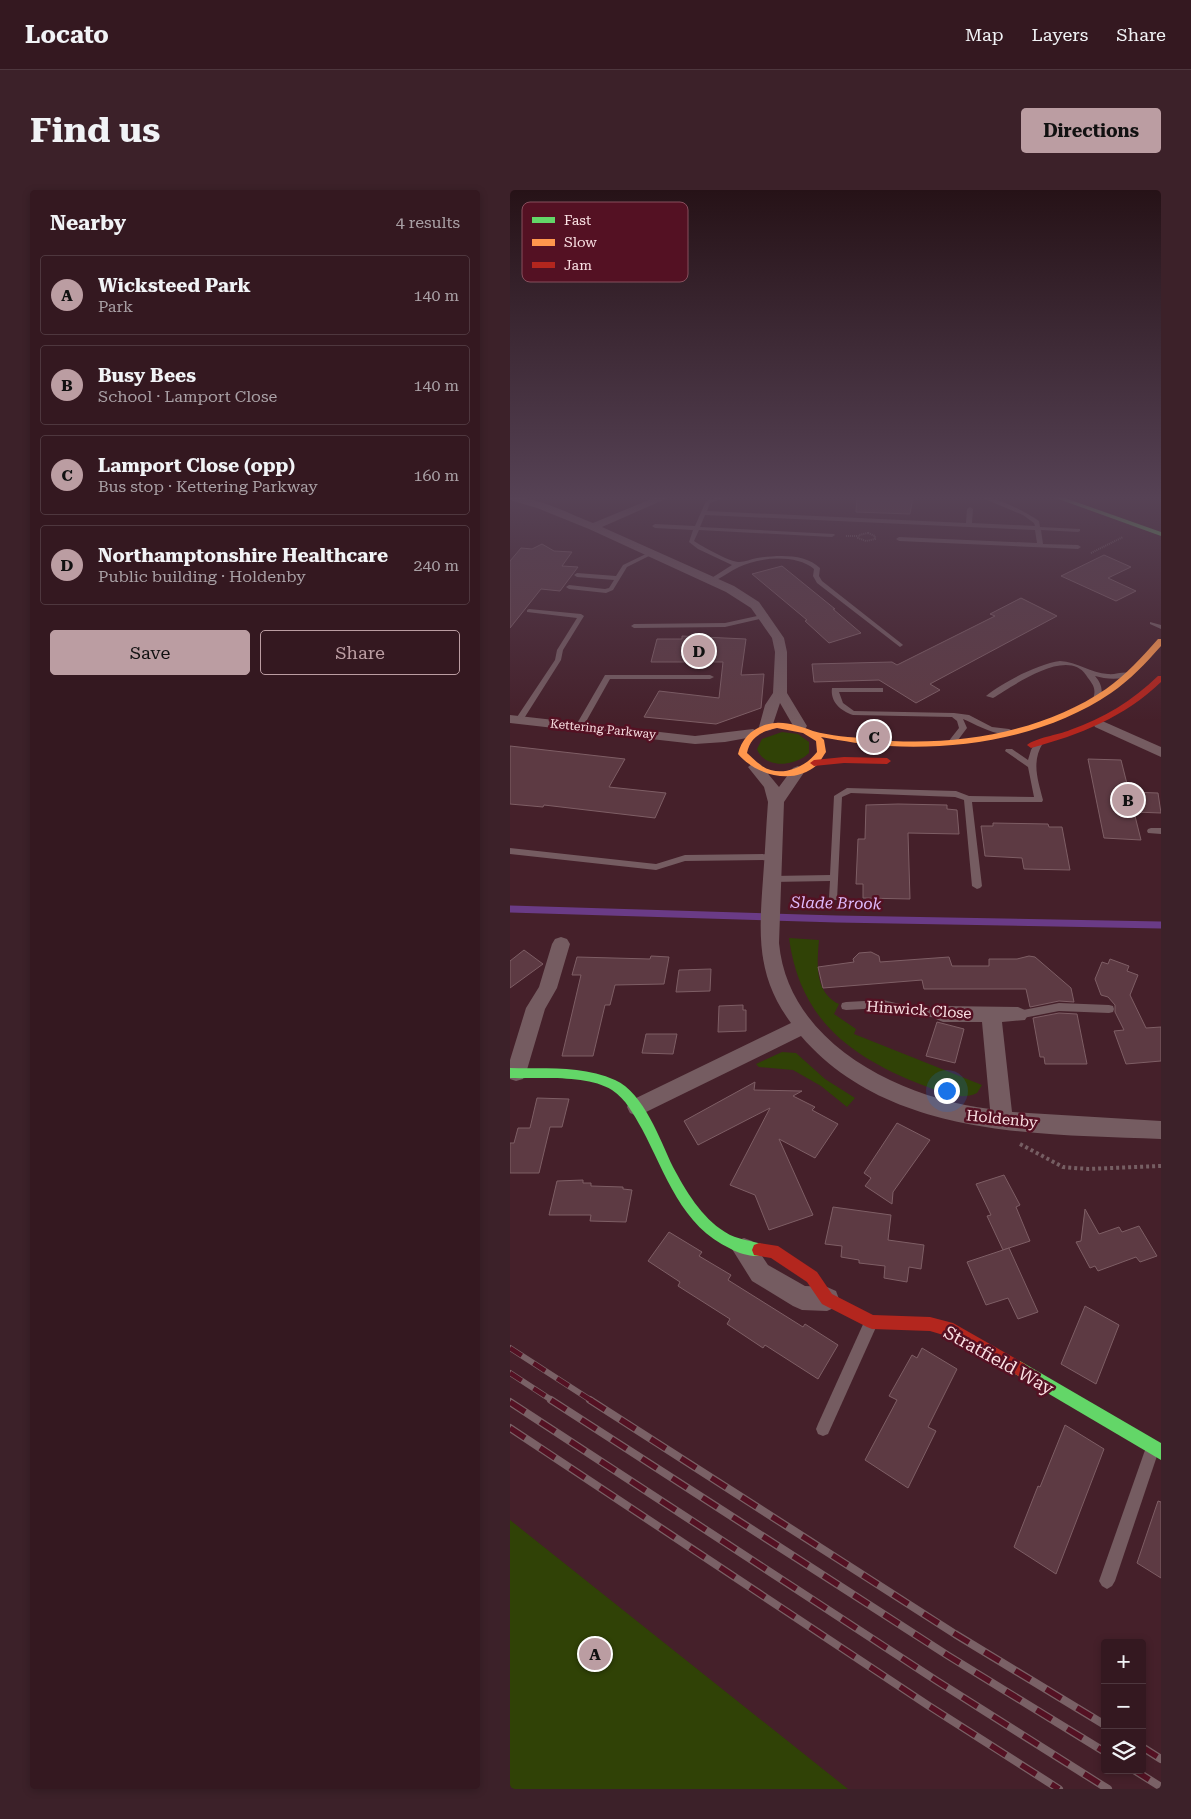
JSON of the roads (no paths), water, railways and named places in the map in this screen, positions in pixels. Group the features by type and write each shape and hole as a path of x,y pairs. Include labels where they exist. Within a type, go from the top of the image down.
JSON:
{"street":[{"path":"693,572 743,596 766,616 778,638 781,652 780,693 760,730 742,746 742,754 750,764 775,773 798,771 814,764 844,760 896,761"},
{"path":"813,733 875,744 911,745 952,742 1013,732 1054,719 1097,699 1144,664 1161,641"},
{"path":"1004,752 1100,724 1138,698 1161,678"},
{"path":"780,693 800,726"},
{"name":"Kettering Parkway","path":"514,720 695,740 725,738 760,730"},
{"path":"1100,724 1161,754"},
{"path":"760,730 783,725 800,726 813,733 820,740 823,748 814,764"},
{"name":"Kettering Parkway","path":"695,740 721,748 750,764"},
{"name":"Holdenby","path":"750,764 771,786 776,802 769,932 772,965 781,991 802,1026 835,1058 873,1084 919,1104 961,1115 1002,1121 1161,1130"},
{"path":"776,802 798,771"},
{"name":"Stratfield Way","path":"561,944 548,988 536,1008 513,1073 591,1077 613,1085 637,1106 681,1196 710,1231 744,1249 760,1273 802,1298 826,1299 872,1322 930,1324 953,1330 1157,1450"},
{"name":"Hinwick Close","path":"943,1014 1018,1015"},
{"name":"Hinwick Close","path":"991,1014 1002,1121"},
{"path":"637,1106 802,1026"}],"lane":[{"path":"569,587 606,591 611,589 622,572"},
{"path":"712,580 726,572"},
{"path":"817,572 816,576 820,582 900,645"},
{"path":"577,575 618,578"},
{"path":"514,720 558,660 560,650 581,616 529,611"},
{"path":"634,626 725,624 766,616"},
{"path":"1152,623 1161,627"},
{"path":"990,696 1049,665 1062,663 1072,665 1088,673 1116,677 1133,672"},
{"path":"1088,673 1098,686 1100,692 1097,699"},
{"path":"579,727 608,677 710,677"},
{"path":"880,690 835,690 836,700 840,706 853,713 954,715 966,717 990,729 1013,732"},
{"path":"952,742 963,728 960,720 954,715"},
{"path":"834,898 838,796 850,790 956,794 968,799 1039,800 1030,765 1032,751 1039,743"},
{"path":"1004,752 1030,765"},
{"path":"968,799 977,886"},
{"path":"1151,831 1161,831"},
{"path":"510,852 656,868 685,858 773,857"},
{"path":"772,879 835,878"},
{"name":"Hinwick Close","path":"846,1006 883,1004 917,1012 943,1014"},
{"name":"Hinwick Close","path":"1018,1015 1059,1007 1108,1009"},
{"path":"823,1429 872,1322"},
{"path":"1107,1581 1157,1450"}],"waterway":[{"name":"Slade Brook","path":"510,909 837,919 1161,925"}],"railway":[{"path":"510,1348 592,1401"},
{"path":"510,1373 553,1401"},
{"path":"551,1400 947,1655 1101,1750"},
{"path":"590,1400 955,1634 1101,1723"},
{"path":"510,1402 937,1681 1108,1789"},
{"path":"510,1428 929,1706 1059,1789"},
{"path":"1146,1750 1161,1759"},
{"path":"1140,1774 1161,1787"}],"place":[{"name":"Northamptonshire Healthcare","path":"699,651"},
{"name":"Lamport Close (opp)","path":"874,737"},
{"name":"Busy Bees","path":"1128,800"},
{"name":"Wicksteed Park","path":"595,1654"}]}
